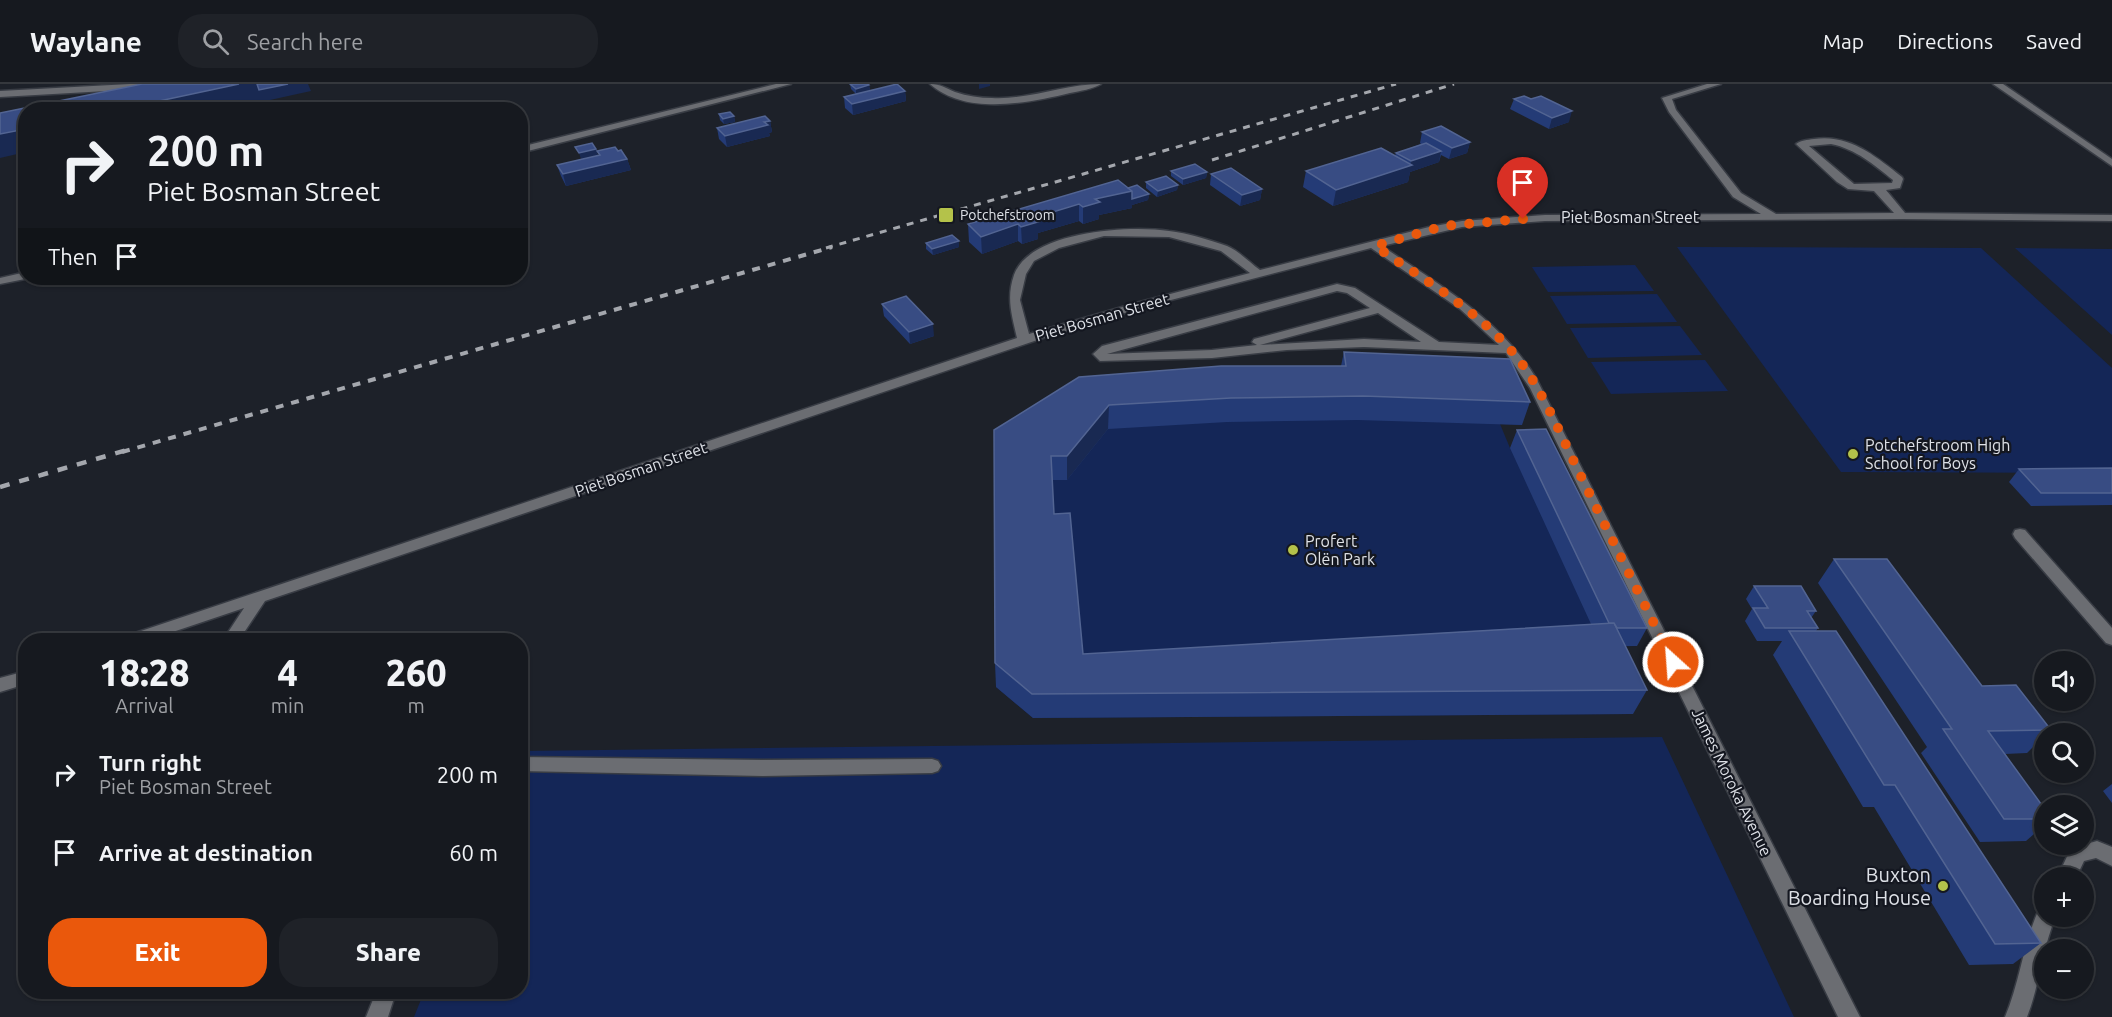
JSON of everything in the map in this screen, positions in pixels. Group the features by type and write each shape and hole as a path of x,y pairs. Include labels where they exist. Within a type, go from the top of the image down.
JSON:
{"street":[{"path":"0,94 177,84"},
{"path":"528,148 787,84"},
{"path":"934,84 955,96 994,101 1038,97 1097,84"},
{"path":"1718,84 1667,98 1678,119 1737,195 1773,216"},
{"path":"1996,84 2112,163"},
{"path":"1877,188 1896,186 1898,179 1850,144 1837,141 1801,144 1852,187 1877,188 1887,195 1902,216"},
{"name":"Piet Bosman Street","path":"153,633 1024,340 1140,305 1375,246 1444,226 1502,220 1773,216 2112,218"},
{"path":"1024,340 1014,300 1020,274 1030,259 1055,246 1104,233 1169,234 1225,249 1258,274"},
{"name":"James Moroka Avenue","path":"1375,246 1452,298 1489,328 1510,349 1536,388 1849,1017"},
{"path":"0,281 18,277"},
{"path":"1436,346 1350,290 1337,287 1106,349 1099,354 1104,358 1116,358 1212,354 1287,346 1364,343 1436,346 1510,349"},
{"path":"1212,354 1380,309"},
{"path":"2020,534 2112,639"},
{"path":"236,633 259,598"},
{"path":"0,685 18,679"},
{"path":"528,764 763,768 932,766"},
{"path":"2072,867 2078,854 2097,849 2112,857"},
{"path":"2016,1017 2025,998 2032,952 2040,927"},
{"path":"377,1017 383,999"}],"shaded area":[{"path":"1677,247 1981,248 2112,368 2112,473 1841,472"},
{"path":"2015,248 2112,249 2112,335"},
{"path":"1635,265 1654,291 1548,292 1532,267"},
{"path":"1657,294 1677,322 1567,324 1550,296"},
{"path":"1680,326 1702,355 1588,358 1570,328"},
{"path":"1705,360 1728,391 1611,394 1591,362"},
{"name":"Profert Olën Park","path":"1502,382 1522,425 1500,424 1510,448 1539,448 1637,646 1602,647 1633,714 1033,718 996,687 995,454 1079,401"},
{"path":"1662,737 1794,1017 414,1017 421,999 528,999 528,751"}],"building":[{"path":"142,84 239,84 155,102 54,102"},
{"path":"257,84 288,84 259,90"},
{"path":"850,84 868,84 869,85 856,89"},
{"path":"897,84 905,91 852,104 844,97"},
{"path":"1524,96 1531,99 1541,96 1572,111 1552,118 1514,99"},
{"path":"18,109 18,131 0,134 0,113"},
{"path":"730,112 734,116 723,119 719,114"},
{"path":"765,116 770,121 764,122 768,125 725,136 717,128"},
{"path":"1441,126 1470,142 1452,148 1422,132"},
{"path":"592,143 596,149 579,153 575,147"},
{"path":"1426,143 1441,151 1411,161 1396,153"},
{"path":"615,147 618,151 621,150 627,159 563,174 557,165 600,155 597,151"},
{"path":"1381,148 1412,165 1336,190 1306,171"},
{"path":"1195,164 1207,172 1183,179 1171,171"},
{"path":"1231,168 1262,189 1242,195 1211,174"},
{"path":"1166,176 1178,185 1158,191 1146,182"},
{"path":"1118,180 1132,191 1095,199 1100,202 1083,207 1079,204 1033,218 1038,222 1021,227 1018,224 981,237 968,224"},
{"path":"1137,185 1149,194 1132,199 1132,191 1128,188"},
{"path":"952,235 959,241 932,249 926,243"},
{"path":"906,296 933,324 909,332 882,304"},
{"path":"1344,352 1510,359 1530,402 1363,396 1231,398 1109,405 1067,456 1051,456 1054,514 1070,513 1083,654 1614,623 1647,690 1032,694 995,663 994,430 1079,377 1221,366 1346,366"},
{"path":"1546,429 1647,628 1617,628 1614,623 1609,623 1517,430"},
{"path":"2112,468 2112,493 2041,493 2019,469"},
{"path":"1834,559 1887,559 1982,686 2016,685 2046,723 2034,723 2034,730 1988,731 2035,795 2034,819 2004,819 1943,729 1952,729"},
{"path":"1754,586 1801,586 1816,611 1807,611 1818,628 1765,628 1753,608 1768,608"},
{"path":"1789,631 1836,631 2038,939 2034,939 2034,943 1995,944 1895,785 1884,785"}],"railway":[{"path":"826,248 1396,84"},
{"path":"1212,160 1454,84"},
{"path":"122,452 832,247"},
{"path":"0,487 127,450"}],"place":[{"name":"Potchefstroom","path":"946,215"},
{"name":"Potchefstroom High School for Boys","path":"1853,454"},
{"name":"Profert Olën Park","path":"1293,550"},
{"name":"Buxton Boarding House","path":"1943,886"}],"route":[{"path":"1523,219 1444,226 1375,246 1452,298 1489,328 1510,349 1536,388 1559,432 1673,662"}]}
